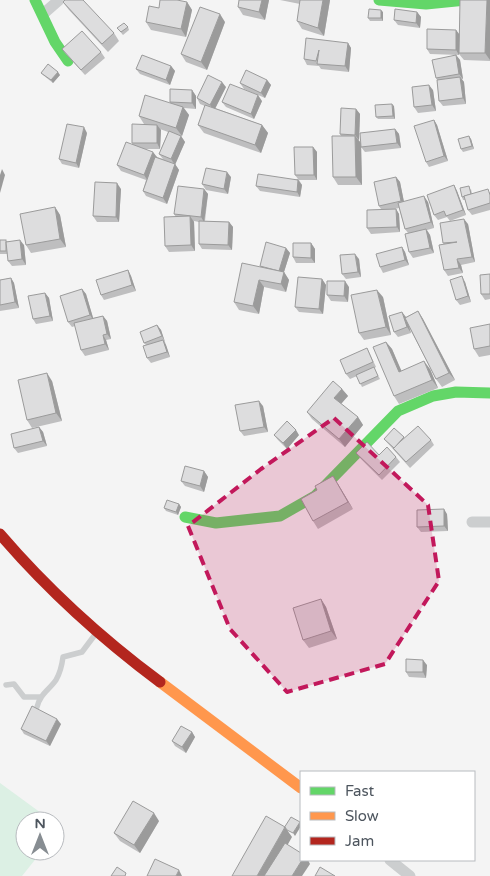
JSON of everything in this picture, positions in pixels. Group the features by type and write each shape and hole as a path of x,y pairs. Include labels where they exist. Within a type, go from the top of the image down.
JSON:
{"street":[{"path":"35,0 55,42 68,61"},
{"path":"43,14 59,0"},
{"path":"379,0 426,4 466,0"},
{"path":"185,517 216,523 280,516 315,496 398,411 433,396 456,392 490,393"},
{"path":"472,522 490,522"},
{"path":"0,534 39,578 96,632 300,787"},
{"path":"391,861 410,876"}],"lane":[{"path":"37,706 40,697 55,681 60,671 63,657 82,652 96,632"},
{"path":"6,685 14,684 24,698 40,697"}],"highlighted area":[{"path":"334,418 428,505 439,581 385,664 287,692 230,629 188,526 261,469"}],"green space":[{"path":"0,783 38,811 15,811 15,861 34,861 22,876 0,876"}],"building":[{"path":"65,0 83,0 114,33 102,44 63,2"},
{"path":"160,0 187,2 181,29 146,22 149,6 159,8"},
{"path":"239,0 262,0 259,12 238,7"},
{"path":"300,0 323,0 318,28 297,21"},
{"path":"460,0 487,0 485,53 459,53"},
{"path":"200,7 220,14 201,62 181,54"},
{"path":"369,9 381,10 381,18 368,18"},
{"path":"395,9 417,12 416,23 394,20"},
{"path":"124,23 128,27 121,32 117,28"},
{"path":"427,29 456,30 456,50 427,49"},
{"path":"82,31 101,52 81,70 62,49"},
{"path":"306,38 348,43 345,66 317,64 319,50 316,61 304,59"},
{"path":"142,55 171,66 166,80 136,69"},
{"path":"456,55 459,74 436,78 432,60"},
{"path":"48,64 58,72 51,80 41,73"},
{"path":"246,70 267,80 261,93 240,83"},
{"path":"208,75 222,82 210,105 197,98"},
{"path":"460,77 463,98 439,101 437,80"},
{"path":"230,84 258,95 251,114 222,102"},
{"path":"429,85 432,105 414,107 412,87"},
{"path":"170,89 192,90 192,103 170,102"},
{"path":"145,95 183,107 176,128 139,116"},
{"path":"392,104 393,116 376,117 375,105"},
{"path":"205,105 262,125 255,145 198,125"},
{"path":"341,108 356,109 355,135 340,134"},
{"path":"434,120 444,156 426,162 414,126"},
{"path":"67,124 84,127 76,163 59,159"},
{"path":"132,124 157,125 157,143 132,143"},
{"path":"395,129 397,143 361,147 360,133"},
{"path":"169,131 181,136 171,159 159,154"},
{"path":"332,136 355,136 356,177 333,177"},
{"path":"469,136 472,146 461,149 458,139"},
{"path":"126,142 153,152 144,175 117,165"},
{"path":"294,147 313,147 314,175 295,175"},
{"path":"155,157 175,164 163,198 143,191"},
{"path":"206,168 227,172 224,189 202,184"},
{"path":"258,174 298,180 297,192 256,186"},
{"path":"396,177 401,201 379,206 374,182"},
{"path":"95,182 117,183 116,217 93,216"},
{"path":"454,185 463,210 446,216 444,211 434,215 427,195"},
{"path":"178,186 204,189 201,217 174,214"},
{"path":"469,186 471,194 462,197 460,188"},
{"path":"488,189 490,203 468,210 464,196"},
{"path":"424,196 431,222 405,229 398,203"},
{"path":"55,207 60,239 26,245 20,214"},
{"path":"396,209 397,227 367,228 367,210"},
{"path":"190,216 191,245 165,246 164,217"},
{"path":"464,219 472,257 457,259 459,268 444,270 439,245 457,242 443,243 440,223"},
{"path":"199,221 229,222 228,245 199,244"},
{"path":"426,229 430,248 409,252 405,234"},
{"path":"0,240 6,240 6,251 0,251"},
{"path":"20,240 22,259 8,261 6,242"},
{"path":"266,242 286,248 279,271 260,266"},
{"path":"293,243 311,243 311,258 293,257"},
{"path":"402,247 405,260 380,267 376,254"},
{"path":"355,254 358,272 342,274 340,255"},
{"path":"242,263 284,272 281,284 259,280 253,306 234,302"},
{"path":"128,270 132,285 101,295 96,280"},
{"path":"490,274 490,294 481,294 480,275"},
{"path":"462,276 468,296 456,300 450,280"},
{"path":"298,277 322,279 319,309 295,307"},
{"path":"11,278 15,302 0,305 0,280"},
{"path":"327,281 345,281 344,296 327,295"},
{"path":"82,289 90,315 68,322 60,296"},
{"path":"377,290 386,327 359,333 351,295"},
{"path":"45,293 50,316 33,319 28,296"},
{"path":"418,311 449,373 436,379 405,318"},
{"path":"402,312 407,327 394,332 389,316"},
{"path":"103,316 107,334 103,335 105,344 81,350 74,323"},
{"path":"490,324 490,346 474,349 470,328"},
{"path":"157,325 162,336 144,343 140,332"},
{"path":"163,340 167,352 147,358 143,346"},
{"path":"386,342 399,372 424,361 432,380 394,396 373,347"},
{"path":"367,348 373,362 346,374 340,360"},
{"path":"374,367 378,376 360,384 356,375"},
{"path":"47,373 56,413 27,420 18,380"},
{"path":"333,381 342,389 334,398 358,417 339,439 307,412"},
{"path":"259,401 264,427 240,431 235,405"},
{"path":"287,421 296,430 283,443 274,435"},
{"path":"418,426 431,440 406,462 393,448"},
{"path":"39,427 43,441 14,448 11,434"},
{"path":"394,428 404,437 394,448 384,439"},
{"path":"367,442 379,455 387,447 396,457 379,475 356,453"},
{"path":"185,466 204,471 200,486 181,481"},
{"path":"333,476 348,502 313,521 301,499 317,490 315,486"},
{"path":"167,500 179,504 176,512 164,508"},
{"path":"444,509 444,526 417,527 417,510"},
{"path":"321,599 331,631 303,640 293,608"},
{"path":"406,659 423,660 423,672 406,672"},
{"path":"32,706 57,719 46,741 21,729"},
{"path":"181,726 192,732 182,747 172,741"},
{"path":"133,801 154,813 134,845 114,833"},
{"path":"266,816 285,827 257,876 232,876"},
{"path":"291,817 300,822 293,833 284,828"},
{"path":"285,843 300,852 301,861 292,876 264,876"},
{"path":"155,859 179,870 176,876 147,876"},
{"path":"117,867 126,873 125,876 111,876"},
{"path":"320,867 335,876 315,876"}],"traffic: fast":[{"path":"35,0 55,42 68,61"},
{"path":"379,0 426,4 466,0"},
{"path":"185,517 216,523 280,516 315,496 398,411 433,396 456,392 490,393"}],"traffic: slow":[{"path":"160,682 300,787"}],"traffic: jam":[{"path":"0,534 56,594 117,648 160,682"}]}
